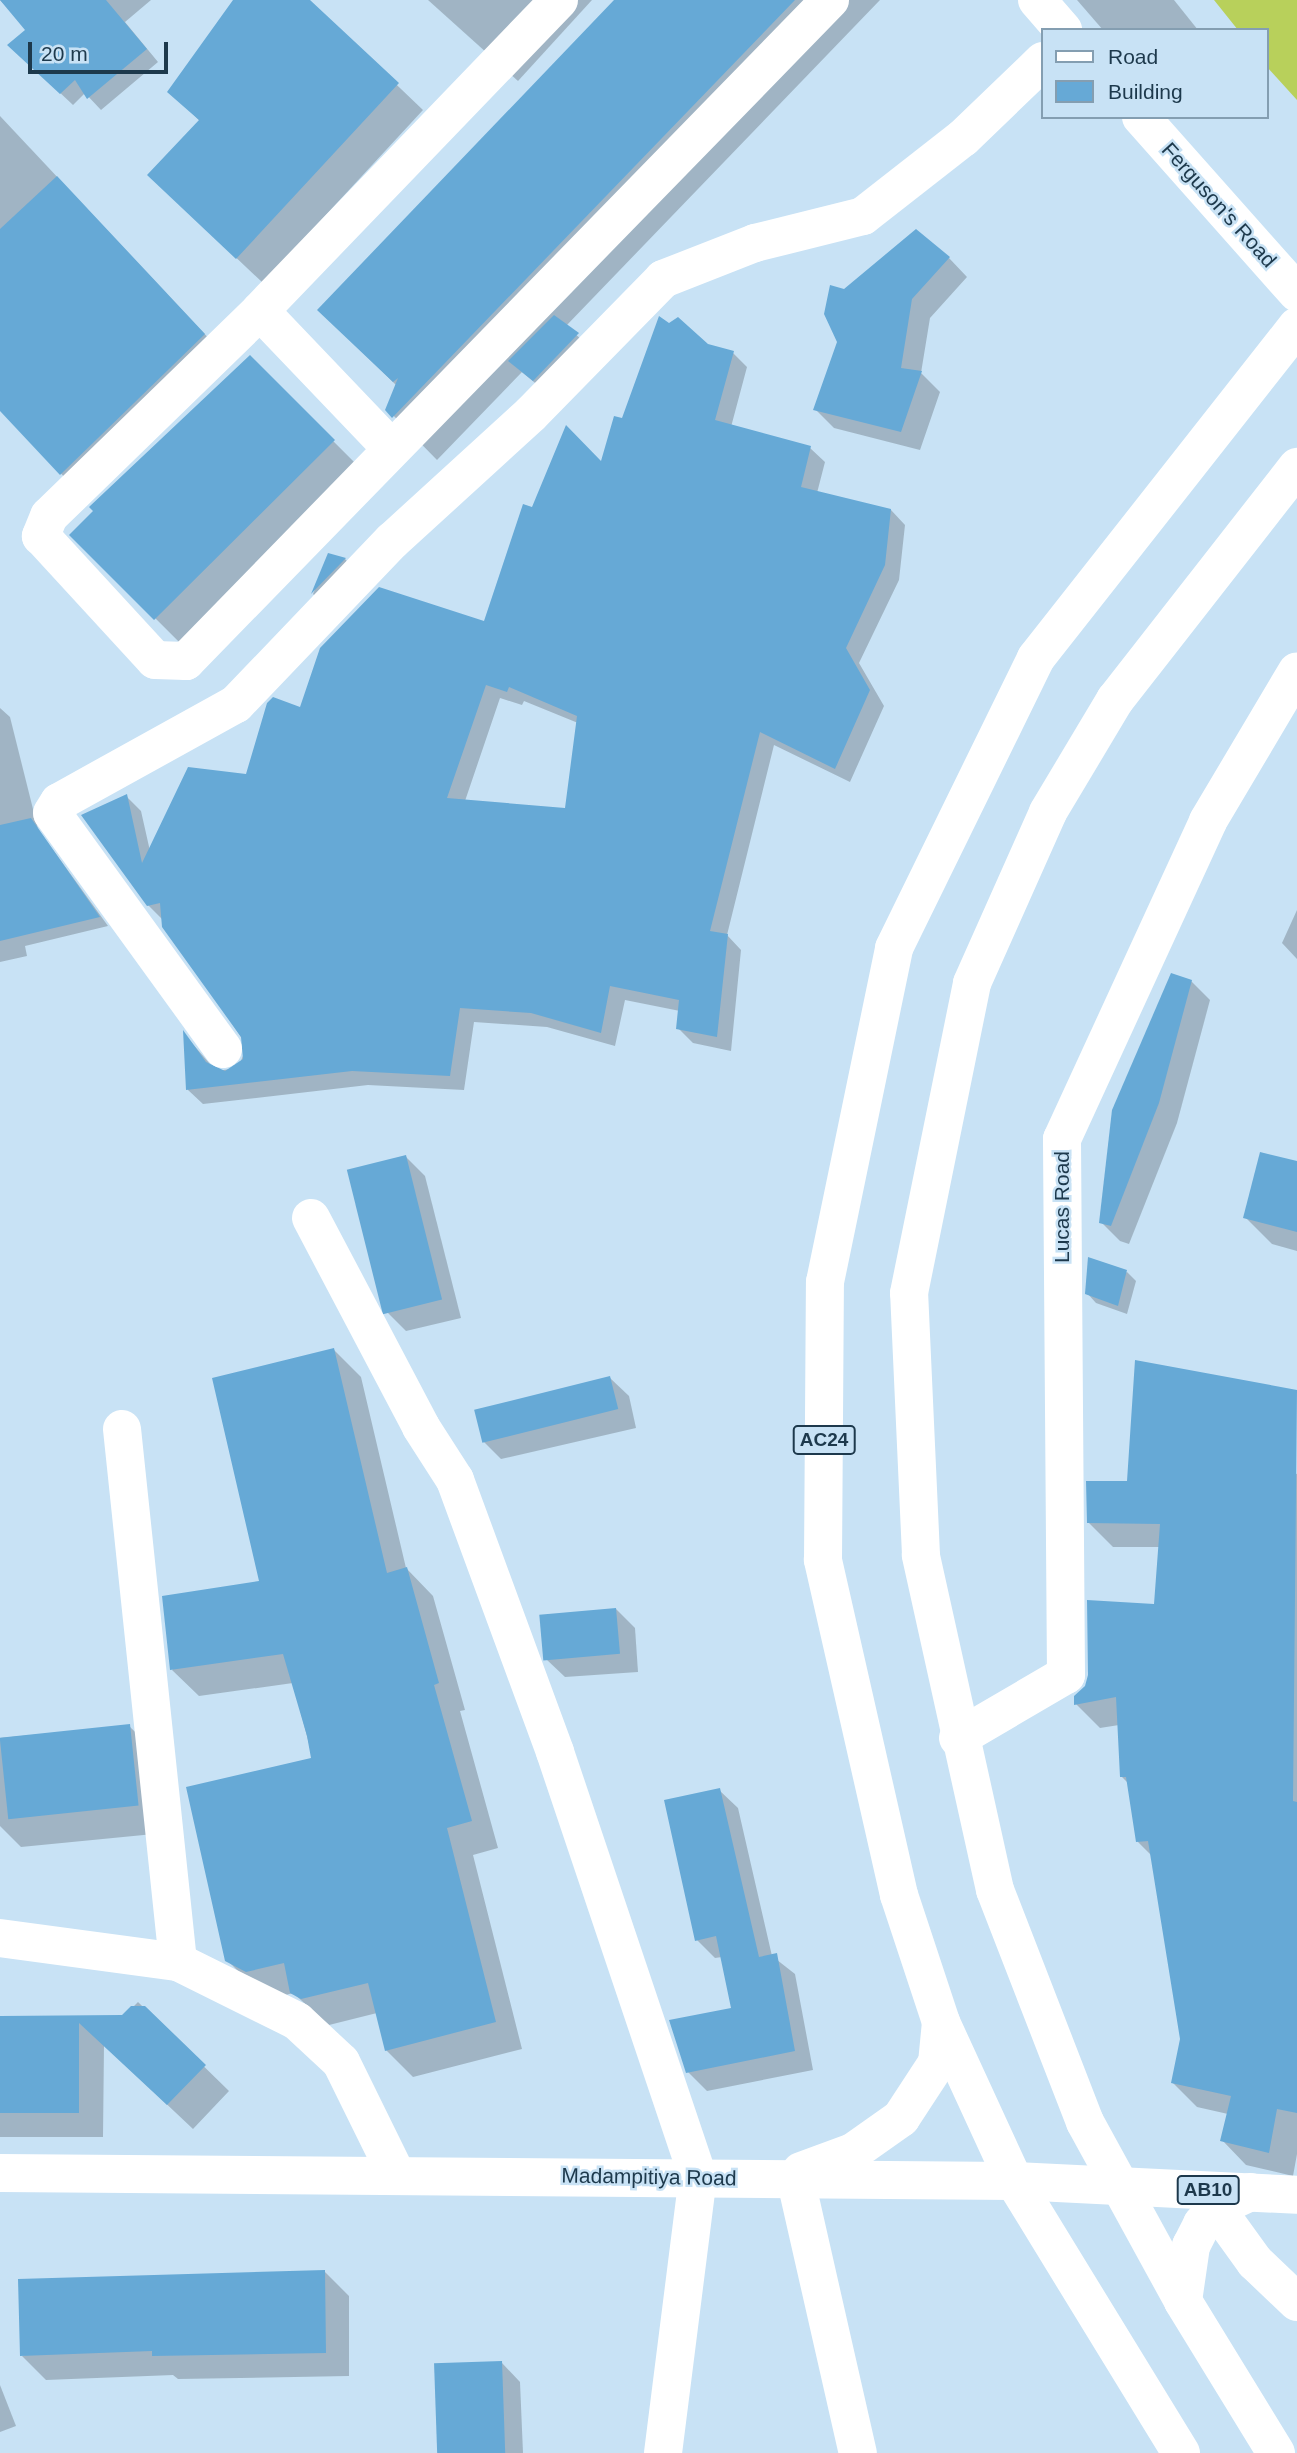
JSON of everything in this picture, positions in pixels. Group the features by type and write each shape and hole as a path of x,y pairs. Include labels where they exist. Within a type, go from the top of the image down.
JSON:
{"main road":[{"path":"559,0 260,311 49,516 41,536 139,647 155,660 169,664 186,662 391,448 830,0"},
{"path":"1037,0 1061,28"},
{"path":"223,1049 52,813 59,802 236,704 392,541 531,414 663,279 755,243 863,216 964,138 1042,62"},
{"name":"Ferguson's Road","path":"1143,119 1297,293"},
{"path":"260,311 391,448"},
{"name":"AC24","path":"1181,2453 1014,2181 941,2022 896,1882 823,1560 825,1282 894,948 1036,659 1200,443 1297,326"},
{"path":"1276,2453 1183,2301 1085,2122 1023,1972 995,1890 958,1738 921,1555 909,1293 972,983 1048,812 1115,700 1297,467"},
{"name":"Lucas Road","path":"958,1738 1066,1675 1062,1139 1208,821 1297,671"},
{"path":"311,1218 421,1427 455,1480 555,1752 698,2176 663,2453"},
{"path":"122,1429 178,1962"},
{"path":"0,1938 178,1962 297,2021 341,2062 396,2174"},
{"path":"858,2453 784,2180 853,2152 901,2118 936,2063 941,2022"},
{"name":"Madampitiya Road","path":"0,2172 698,2176 784,2180 1014,2181 1119,2185 1233,2200 1297,2195"},
{"path":"1183,2301 1191,2246 1233,2200 1255,2262 1297,2302"}],"shaded area":[{"path":"1214,0 1297,0 1297,100 1269,69 1269,28 1236,28"}],"building":[{"path":"0,0 106,0 147,49 87,99 75,80 60,94 7,45 25,30"},
{"path":"233,0 310,0 399,83 236,259 147,175 199,120 167,92"},
{"path":"614,0 795,0 392,418 385,410 398,378 393,382 317,310"},
{"path":"57,176 205,334 60,475 0,411 0,229"},
{"path":"916,229 950,257 912,299 901,368 922,371 901,432 813,410 837,342 824,314 830,285 844,289"},
{"path":"554,315 579,333 533,381 508,361"},
{"path":"659,316 669,323 678,317 708,344 734,351 715,420 811,446 801,487 891,509 885,565 846,648 870,690 835,769 760,732 710,931 728,934 717,1037 676,1029 679,1000 610,986 601,1033 531,1013 460,1008 450,1076 352,1071 186,1090 183,1030 206,1062 225,1071 243,1059 241,1037 162,927 160,903 147,906 81,815 127,794 142,863 188,767 246,774 267,703 273,697 300,707 320,648 379,587 484,621 523,504 532,507 566,425 601,461 614,416 622,418","holes":["486,685 507,692 509,687 577,716 565,808 447,798"]},
{"path":"250,355 335,440 154,620 69,535 93,511 89,507"},
{"path":"328,553 346,558 311,594"},
{"path":"31,818 100,917 0,941 0,825"},
{"path":"1171,973 1192,980 1159,1103 1111,1226 1099,1223 1112,1110"},
{"path":"1260,1152 1297,1161 1297,1232 1243,1218"},
{"path":"406,1155 442,1300 383,1314 347,1170"},
{"path":"1088,1257 1127,1270 1118,1306 1085,1294"},
{"path":"334,1348 387,1573 407,1567 439,1683 434,1685 472,1821 447,1828 496,2022 385,2051 368,1983 301,1999 290,1993 284,1963 246,1972 225,1961 186,1787 311,1758 283,1654 170,1670 162,1596 259,1581 212,1378"},
{"path":"1135,1360 1297,1390 1293,1801 1297,1802 1297,2113 1277,2109 1269,2153 1220,2141 1231,2096 1171,2083 1180,2039 1148,1841 1136,1842 1126,1777 1120,1777 1116,1697 1074,1705 1074,1696 1085,1686 1088,1675 1087,1600 1154,1604 1160,1524 1087,1523 1086,1481 1127,1481"},
{"path":"610,1376 618,1409 482,1443 474,1410"},
{"path":"616,1608 620,1654 543,1661 539,1615"},
{"path":"130,1724 139,1806 8,1819 0,1738"},
{"path":"720,1788 759,1957 777,1953 795,2051 686,2073 669,2020 731,2008 716,1936 695,1941 664,1800"},
{"path":"131,2006 145,2006 206,2065 167,2105 79,2023 79,2113 0,2113 0,2016 122,2015"},
{"path":"325,2270 326,2353 152,2356 152,2351 20,2356 18,2279"},
{"path":"502,2361 505,2453 437,2453 434,2363"}]}
